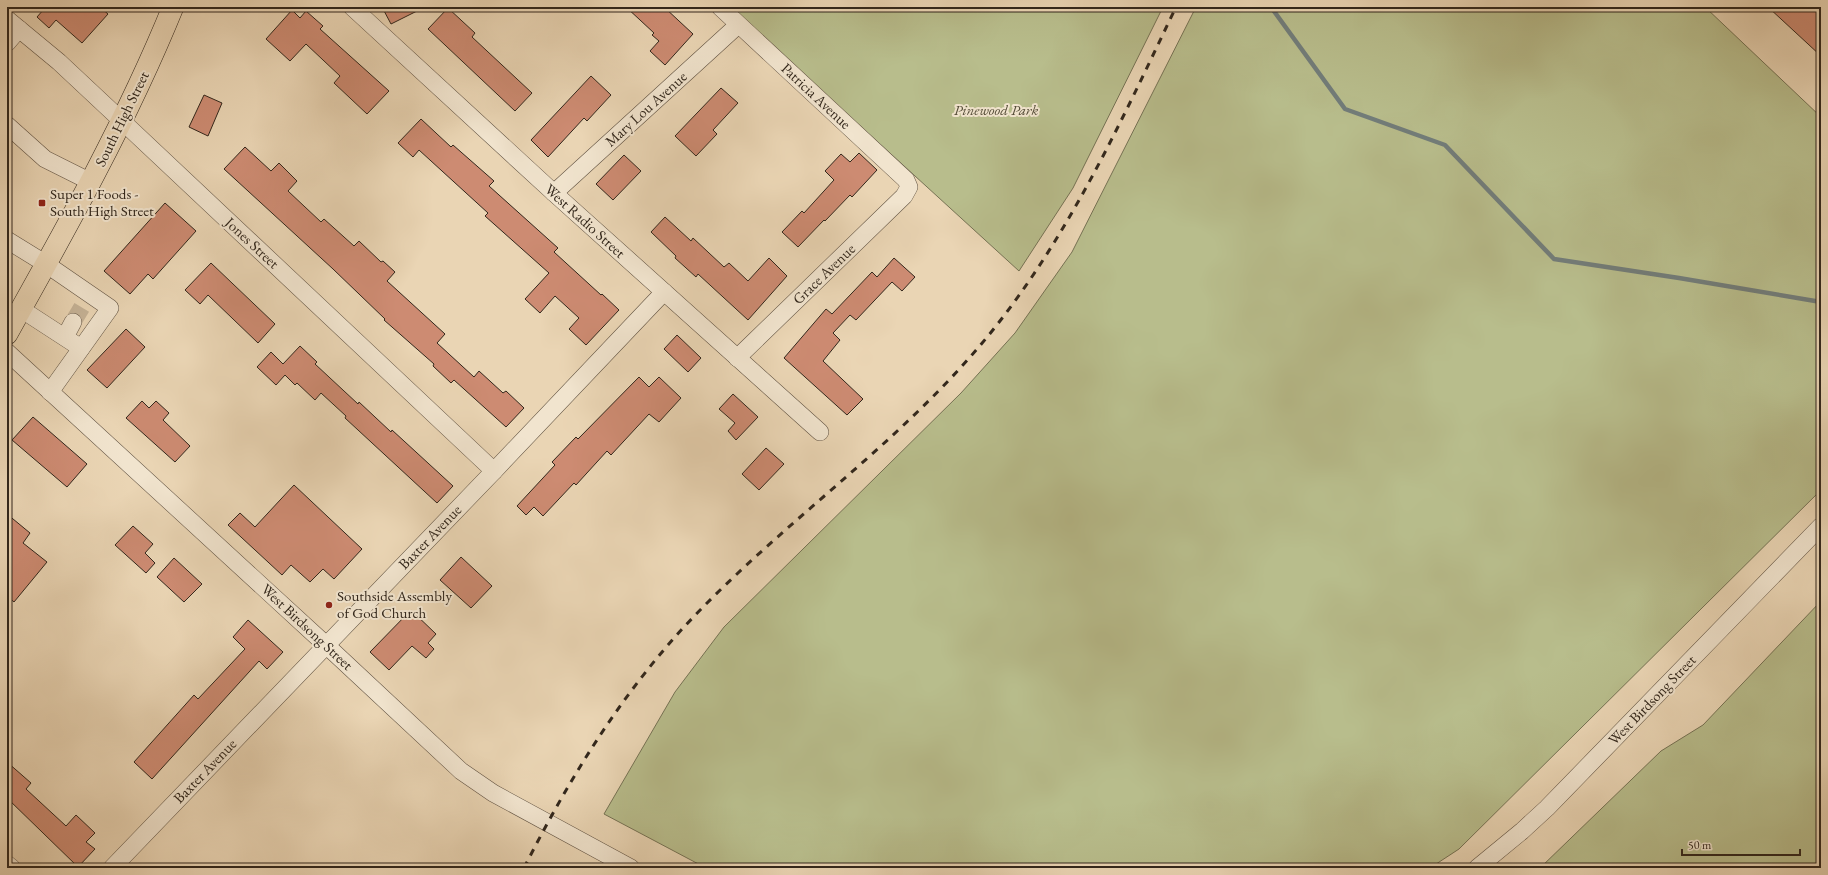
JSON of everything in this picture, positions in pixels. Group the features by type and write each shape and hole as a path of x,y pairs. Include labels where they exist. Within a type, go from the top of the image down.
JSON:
{"main road":[{"name":"South High Street","path":"7,334 91,182 156,50 174,7"}],"street":[{"name":"West Radio Street","path":"352,7 554,193 820,432"},
{"name":"Patricia Avenue","path":"720,7 906,180 909,187"},
{"name":"Jones Street","path":"13,24 59,62 494,471"},
{"path":"7,43 13,24"},
{"name":"Mary Lou Avenue","path":"554,193 738,25"},
{"path":"7,126 45,159 91,182"},
{"name":"Grace Avenue","path":"737,358 904,196 909,187"},
{"path":"7,240 46,264 86,300 110,308 50,392"},
{"name":"Baxter Avenue","path":"112,868 664,292"},
{"path":"21,309 81,348"},
{"path":"65,337 73,322"},
{"name":"West Birdsong Street","path":"7,352 461,771 477,784 631,868"},
{"name":"West Birdsong Street","path":"1477,868 1547,808 1821,526"},
{"path":"7,864 12,868"}],"green space":[{"name":"Pinewood Park","path":"730,7 1163,7 1073,188 1019,271"},
{"path":"1196,7 1705,7 1821,117 1821,490 1459,849 1430,868 706,868 604,814 675,692 724,627 961,393 1015,333 1072,252"},
{"path":"1821,601 1821,868 1540,868 1661,751 1703,725"}],"building":[{"path":"42,7 100,7 108,14 82,43 56,20 49,28 37,17 44,9"},
{"path":"382,7 425,7 391,24"},
{"path":"626,7 664,7 693,34 665,65 650,51 659,41 652,35 654,33"},
{"path":"1768,7 1821,7 1821,56"},
{"path":"448,8 475,33 472,37 532,93 515,111 428,29"},
{"path":"292,10 300,18 306,11 323,26 320,29 389,91 367,114 334,83 340,76 306,44 290,61 266,39"},
{"path":"591,76 611,95 587,121 584,118 548,157 531,140"},
{"path":"721,88 738,103 713,130 717,134 696,156 675,136"},
{"path":"204,95 222,103 208,136 189,127"},
{"path":"421,119 451,147 453,145 494,181 489,186 558,248 554,252 619,310 586,345 569,329 579,318 555,296 540,313 525,299 549,273 485,216 488,213 419,150 413,157 398,143"},
{"path":"245,147 271,171 279,163 297,181 288,191 321,222 324,219 354,246 359,241 381,262 383,261 395,272 387,281 445,334 437,343 474,377 479,371 503,393 506,391 524,408 506,427 454,380 451,383 433,366 434,364 384,320 385,319 333,269 224,169"},
{"path":"859,153 877,170 852,197 850,195 798,247 782,232 802,211 804,213 834,180 825,171 841,154 850,162"},
{"path":"624,155 641,171 613,200 596,184"},
{"path":"165,203 196,231 153,279 148,274 130,294 104,271"},
{"path":"665,217 691,241 693,238 724,267 729,263 748,281 769,258 787,276 748,320 698,274 696,277 675,258 676,256 651,232"},
{"path":"894,258 915,277 902,291 892,282 856,320 850,315 833,333 840,340 823,361 863,399 847,415 784,358 826,309 832,314 872,272 877,277"},
{"path":"211,263 275,324 258,343 208,295 200,304 185,290"},
{"path":"126,329 145,347 107,388 87,370"},
{"path":"677,335 701,358 688,372 664,349"},
{"path":"300,346 317,362 315,364 358,404 359,402 391,432 392,430 453,486 437,503 345,418 346,416 321,393 315,400 297,383 295,385 285,375 276,385 257,367 271,352 283,364"},
{"path":"639,377 649,387 659,377 681,398 659,422 649,414 611,455 607,451 576,485 574,483 543,516 534,507 526,515 517,506 555,465 552,462 576,437 578,439"},
{"path":"733,394 758,417 736,440 728,431 735,423 719,409"},
{"path":"142,401 149,408 156,401 169,413 163,420 190,446 175,462 126,418"},
{"path":"33,417 87,464 67,487 12,440"},
{"path":"766,448 784,464 759,490 742,474"},
{"path":"294,485 362,549 334,579 323,569 310,582 291,565 282,575 228,525 240,513 255,527"},
{"path":"7,514 30,533 23,543 47,562 14,602 7,596"},
{"path":"133,526 153,544 145,553 155,563 146,573 115,545"},
{"path":"461,557 492,586 471,608 440,580"},
{"path":"174,558 202,584 184,602 157,577"},
{"path":"411,610 436,634 428,643 434,649 426,658 412,646 389,670 370,652"},
{"path":"248,620 283,652 267,669 259,661 152,779 134,762 194,695 198,699 245,649 233,637"},
{"path":"7,762 31,783 26,789 66,826 76,815 95,833 86,842 95,849 78,867 7,798"}],"waterway":[{"path":"1271,7 1345,109 1445,145 1554,259 1821,302"}],"tunnel":[{"path":"73,322 82,307"}],"railway":[{"path":"524,868 558,804 596,742 637,683 660,654 684,627 719,592 791,525 866,460 937,392 971,356 1003,317 1033,275 1086,189 1176,7"}],"place":[{"name":"Super 1 Foods - South High Street","path":"42,203"},
{"name":"Southside Assembly of God Church","path":"329,605"}]}
